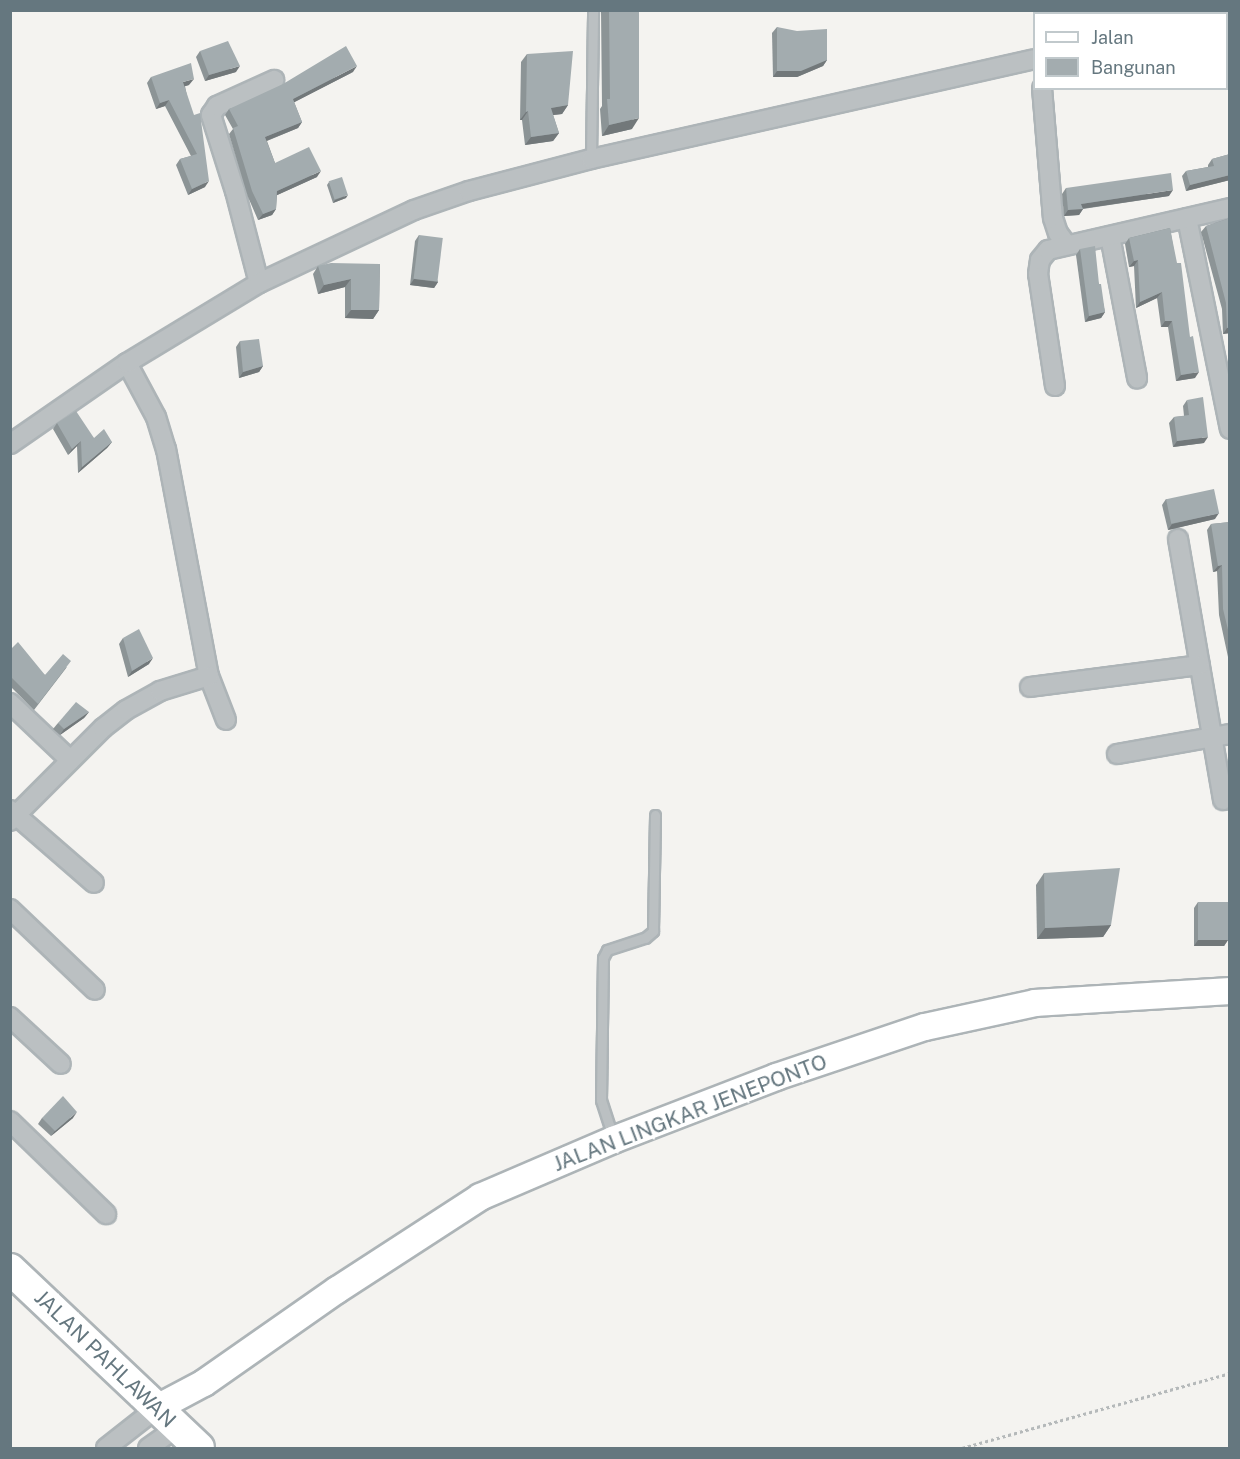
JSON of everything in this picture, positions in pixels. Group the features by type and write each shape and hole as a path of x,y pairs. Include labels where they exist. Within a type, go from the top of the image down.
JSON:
{"highway":[{"name":"JALAN PAHLAWAN","path":"10,1269 199,1449"}],"main road":[{"name":"JALAN LINGKAR JENEPONTO","path":"167,1418 204,1383 337,1290 480,1197 613,1140 776,1077 924,1027 1035,1003 1230,991"}],"street":[{"path":"1228,15 1230,30"},
{"path":"10,444 127,363 259,283 414,210 469,191 591,159 1033,59"},
{"path":"259,283 235,191 211,116 216,106 274,80"},
{"path":"1042,90 1053,218 1058,233 1066,244"},
{"path":"1055,386 1038,274 1040,260 1048,250 1230,208"},
{"path":"1187,218 1230,429"},
{"path":"1110,236 1137,378"},
{"path":"127,363 156,417 166,449 209,676 226,720"},
{"path":"1178,539 1200,665 1221,736 1223,800"},
{"path":"1030,687 1200,665"},
{"path":"94,883 12,815 103,728 142,700 209,676"},
{"path":"10,703 70,760"},
{"path":"1117,754 1221,736"},
{"path":"10,909 95,990"},
{"path":"10,1017 61,1065"},
{"path":"10,1121 106,1214"},
{"path":"106,1449 167,1418"},
{"path":"148,1449 167,1418"}],"lane":[{"path":"591,159 593,10"},
{"path":"613,1140 602,1100 603,958 607,950 645,938 653,931 655,815"}],"path":[{"path":"962,1449 1230,1373"}],"building":[{"path":"609,10 639,10 639,118 609,125 607,99 610,99"},
{"path":"777,27 797,31 827,29 827,60 801,71 777,71"},
{"path":"228,41 240,66 209,75 200,51"},
{"path":"346,46 357,66 293,99 302,122 265,137 275,163 309,147 321,171 277,191 276,209 263,214 252,191 233,128 238,126 229,109 283,84"},
{"path":"573,51 568,105 551,108 559,133 531,137 528,111 526,112 527,54"},
{"path":"191,63 194,79 183,82 194,115 200,113 209,181 192,189 180,159 197,154 169,100 160,103 151,77"},
{"path":"1230,154 1230,175 1190,185 1186,171 1214,166 1212,159"},
{"path":"1171,173 1173,190 1081,204 1083,209 1068,210 1066,188"},
{"path":"342,177 348,195 335,199 329,181"},
{"path":"1230,218 1230,327 1227,328 1226,303 1206,226"},
{"path":"1170,228 1177,263 1181,263 1190,337 1193,336 1199,372 1181,375 1172,321 1165,321 1162,292 1140,302 1138,260 1134,261 1129,238"},
{"path":"419,235 443,238 437,282 414,279"},
{"path":"1095,246 1105,312 1089,316 1080,249"},
{"path":"331,263 380,264 379,310 351,310 351,279 324,285 318,266"},
{"path":"259,339 263,366 243,372 240,341"},
{"path":"1203,397 1208,437 1177,441 1174,417 1189,415 1187,400"},
{"path":"76,411 94,438 104,429 112,442 82,467 81,441 72,449 57,423"},
{"path":"1214,489 1219,513 1171,524 1166,499"},
{"path":"1230,522 1230,638 1223,609 1222,565 1218,566 1211,524"},
{"path":"139,629 153,658 132,671 123,638"},
{"path":"18,642 45,675 63,654 71,661 38,704 10,676 10,650"},
{"path":"76,702 89,712 64,729 58,723"},
{"path":"1120,868 1111,925 1045,928 1044,873"},
{"path":"1198,902 1228,902 1228,940 1198,940"},
{"path":"63,1096 77,1112 55,1131 42,1118"}]}
